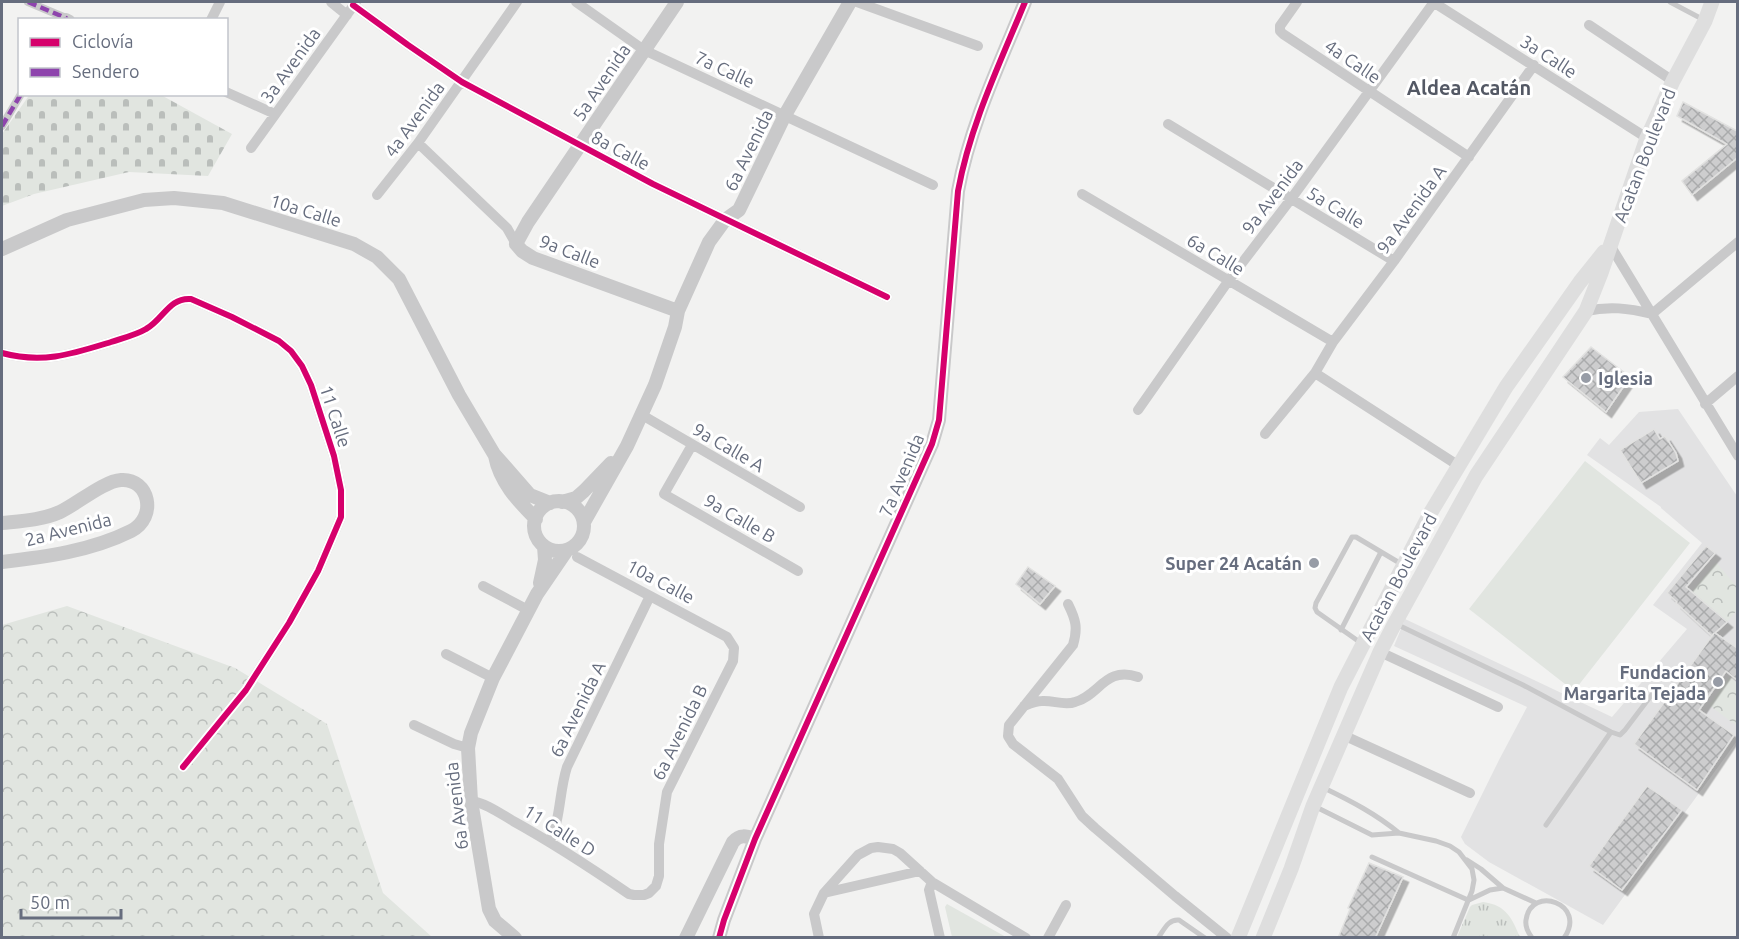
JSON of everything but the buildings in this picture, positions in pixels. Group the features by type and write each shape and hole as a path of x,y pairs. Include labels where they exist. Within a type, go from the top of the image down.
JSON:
{"main road":[{"name":"Acatan Boulevard","path":"1263,938 1313,806 1380,652 1476,476 1586,311 1596,271 1610,245 1647,138 1673,81 1705,21 1712,2"},
{"name":"Acatan Boulevard","path":"1238,938 1341,687 1431,512 1506,387 1580,282 1596,271"}],"street":[{"path":"28,2 65,18"},
{"path":"213,18 220,2"},
{"name":"8a Calle","path":"331,2 352,7 462,82 652,184 887,297"},
{"name":"4a Avenida","path":"377,195 418,143 517,2"},
{"name":"7a Calle","path":"576,2 644,50 933,185"},
{"name":"5a Avenida","path":"516,244 528,222 677,2"},
{"name":"6a Avenida","path":"584,522 642,415 667,353 678,311 709,242 725,220 739,210 785,115 850,2"},
{"path":"857,2 978,46"},
{"name":"7a Avenida","path":"719,938 755,839 932,444 939,420 962,166 1025,2"},
{"name":"4a Calle","path":"1297,2 1280,26 1280,31 1468,157"},
{"name":"3a Calle","path":"1434,2 1647,138"},
{"name":"9a Avenida","path":"1138,410 1229,280 1291,199 1434,2"},
{"name":"3a Avenida","path":"251,148 352,7"},
{"path":"1589,25 1673,81"},
{"name":"9a Avenida A","path":"1315,373 1333,342 1534,65"},
{"path":"228,93 275,114"},
{"path":"2,126 20,96"},
{"name":"5a Calle","path":"1168,124 1394,261"},
{"name":"9a Calle","path":"418,143 507,228 522,251 533,258 678,311"},
{"name":"6a Calle","path":"1082,194 1333,342"},
{"name":"10a Calle","path":"2,249 49,226 76,217 144,200 174,198 223,203 354,244 377,257 399,279 459,395 494,454 530,495 556,502"},
{"path":"1652,314 1737,242"},
{"path":"1610,245 1737,456"},
{"name":"11 Calle","path":"2,353 46,359 75,354 140,332 154,324 176,301 186,298 232,317 279,341 303,366 334,456 341,490 341,517 318,571 290,623 246,690 183,767"},
{"path":"1586,311 1611,307 1628,308 1652,314"},
{"path":"1265,434 1315,373 1459,466"},
{"path":"1706,404 1737,376"},
{"name":"9a Calle A","path":"642,415 800,507"},
{"name":"9a Calle B","path":"692,445 664,494 798,571"},
{"name":"6a Avenida","path":"556,502 576,498 627,446"},
{"name":"10a Calle","path":"494,454 498,469 507,486 536,519"},
{"name":"2a Avenida","path":"2,524 39,519 57,513 109,483 119,480 132,482 143,492 147,503 146,515 140,525 114,538 81,548 2,562"},
{"path":"556,502 570,504 577,508 584,522 584,530 572,554 544,546 536,534 536,519 544,507 556,502"},
{"name":"6a Avenida","path":"537,594 546,560 544,546"},
{"name":"6a Avenida","path":"514,938 491,915 471,801 468,748 471,733 493,678 528,610 537,594 572,554"},
{"name":"10a Calle","path":"572,554 728,637"},
{"path":"483,586 528,610"},
{"name":"6a Avenida A","path":"550,842 556,829 562,783 567,766 650,596"},
{"path":"1068,604 1075,619 1077,634 1073,645 1009,725 1008,736 1013,744 1058,779 1082,816 1095,828 1227,938"},
{"name":"6a Avenida B","path":"629,894 644,895 653,890 658,881 658,844 667,792 734,657 734,648 728,637"},
{"path":"1380,652 1498,707"},
{"path":"446,654 493,678"},
{"path":"1023,706 1041,701 1070,704 1078,702 1100,684 1118,675 1138,677"},
{"path":"414,725 454,744 468,748"},
{"path":"1343,735 1470,793"},
{"name":"11 Calle D","path":"471,801 484,805 550,842 629,894"},
{"path":"686,938 733,842 742,836 755,839"},
{"path":"819,938 814,914 824,893 858,855 878,847 893,849 900,853 932,882 1026,938"},
{"path":"824,893 920,871"},
{"path":"932,882 929,890 940,938"},
{"path":"1048,938 1066,904"}],"lane":[{"path":"1670,2 1705,21"},
{"path":"1362,644 1317,612 1316,603 1352,537 1356,537 1404,566"},
{"path":"1341,630 1381,552"},
{"path":"1395,623 1620,735 1653,693"},
{"path":"1546,825 1611,732"},
{"path":"1322,787 1382,818 1400,833"},
{"path":"1313,806 1372,835 1400,833 1422,837 1450,846 1459,852 1472,869 1474,880 1454,938"},
{"path":"1372,857 1468,900 1490,890 1503,888"},
{"path":"1466,860 1482,869 1503,888 1536,903"},
{"path":"1532,938 1528,933 1526,917 1536,903 1544,900 1559,903 1569,915 1569,930 1564,938"},
{"path":"1158,938 1169,922 1174,919 1205,938"}],"shaded area":[{"name":"Fundacion Margarita Tejada","path":"1678,409 1737,496 1737,741 1603,925 1489,862 1465,844 1461,837 1527,707 1394,646 1405,619 1612,717 1687,629 1653,605 1702,543 1661,507 1587,455 1600,438 1609,445 1639,412"}],"green space":[{"path":"29,96 163,96 232,134 208,176 129,172 34,194 2,206 2,134"},
{"path":"1585,461 1690,543 1574,691 1469,609"},
{"path":"1716,562 1737,587 1737,610 1727,622 1691,592"},
{"path":"67,606 235,668 327,724 383,893 432,937 2,938 2,625"},
{"path":"1729,677 1737,683 1737,726 1709,705"},
{"path":"1483,902 1498,906 1503,910 1511,919 1520,937 1457,937 1470,907"},
{"path":"947,904 1006,937 952,937 945,907"}],"marked path":[{"path":"28,2 66,18"},
{"path":"2,126 20,96"}],"cycle path":[{"path":"719,938 755,839 932,444 939,420 958,191 963,166 978,118 1025,2"},
{"path":"353,5 462,82 653,184 887,297"},
{"path":"2,353 44,358 83,350 142,331 152,325 172,305 183,299 191,299 279,341 291,351 302,366 311,385 334,456 341,490 341,517 318,571 289,623 246,690 183,767"}],"place":[{"name":"Iglesia","path":"1586,378"},
{"name":"Super 24 Acatán","path":"1314,563"},
{"name":"Fundacion Margarita Tejada","path":"1718,682"}],"district":[{"name":"Aldea Acatán","path":"1469,87"}]}
